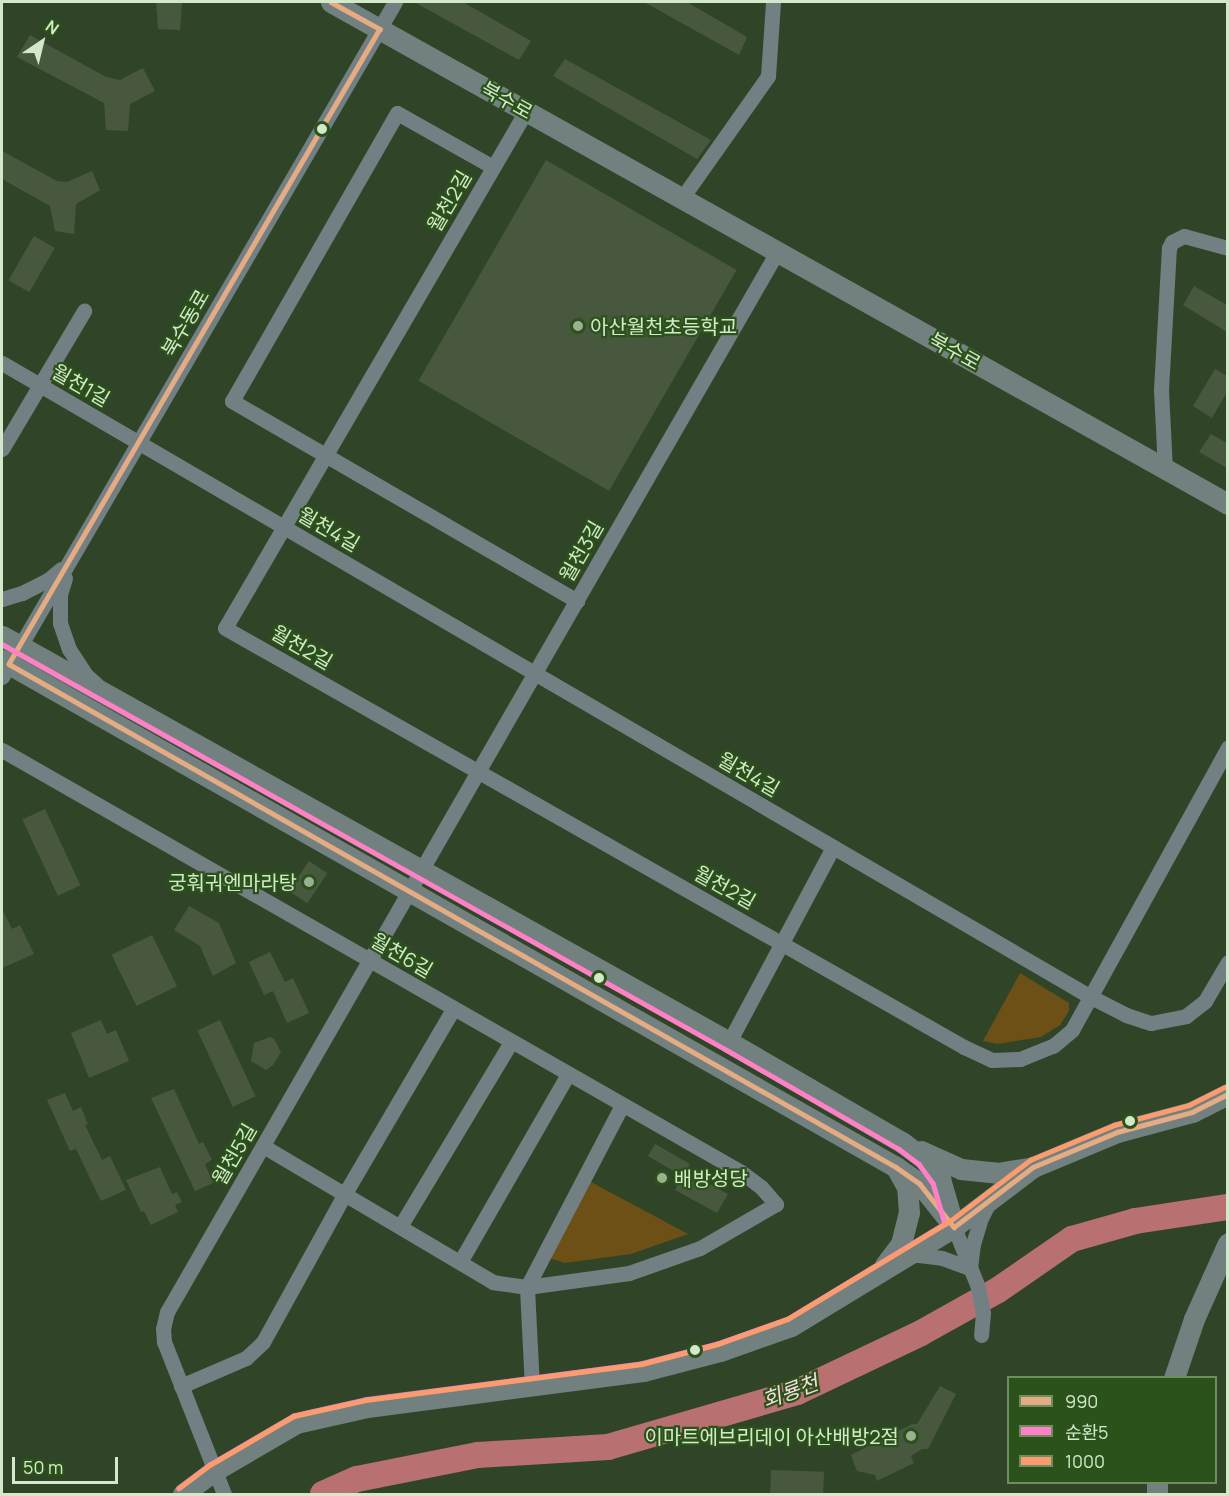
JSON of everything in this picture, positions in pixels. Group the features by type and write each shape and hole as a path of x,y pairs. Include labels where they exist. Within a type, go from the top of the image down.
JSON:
{"street":[{"name":"북수로","path":"331,2 1227,504"},
{"name":"북수동로","path":"7,657 70,561 395,2"},
{"path":"682,198 768,76 773,2"},
{"name":"월천2길","path":"526,111 225,628 964,1047 992,1060 1020,1059 1053,1046 1072,1030 1091,997"},
{"path":"494,167 397,113 232,401 577,601"},
{"path":"1165,469 1161,390 1169,248 1172,242 1184,237 1227,248"},
{"name":"월천3길","path":"421,871 777,252"},
{"path":"2,449 84,311"},
{"name":"월천1길","path":"2,363 139,443"},
{"name":"월천4길","path":"139,443 1091,997 1126,1015 1151,1023 1186,1016 1205,1001 1227,962"},
{"path":"2,599 22,593 48,580 70,561"},
{"path":"70,561 60,594 60,623 69,649 86,674 111,698"},
{"path":"7,657 111,698 729,1042 899,1141 924,1159 940,1179 954,1227"},
{"path":"7,657 896,1167 920,1184 954,1227 969,1256 983,1313 981,1335"},
{"path":"1091,997 1221,773 1227,747"},
{"name":"월천6길","path":"2,750 741,1172 776,1204 700,1248 629,1273 527,1287"},
{"path":"729,1042 833,847"},
{"name":"월천5길","path":"223,1493 164,1342 163,1329 167,1312 421,871"},
{"path":"181,1386 246,1358 263,1342 453,1009"},
{"path":"401,1226 511,1042"},
{"path":"460,1262 568,1074"},
{"path":"899,1141 961,1169 997,1173 1033,1167 1116,1132 1192,1112 1227,1094"},
{"path":"532,1387 527,1287 622,1105"},
{"path":"1192,1112 1227,1114"},
{"path":"263,1146 493,1282 527,1287"},
{"path":"880,1273 901,1244 909,1213 907,1187 896,1167"},
{"path":"183,1494 214,1471 296,1423 367,1407 643,1371 720,1351 792,1326 954,1227 1033,1167"},
{"path":"969,1256 981,1218 991,1199"},
{"path":"1174,1376 1194,1318 1226,1246"},
{"path":"910,1254 942,1258 969,1256"}],"shaded area":[{"path":"1020,973 1069,1003 1069,1011 1060,1025 1041,1037 997,1044 983,1041"},
{"path":"591,1182 688,1234 631,1254 565,1263 549,1258"}],"building":[{"path":"156,2 182,2 180,30 158,29"},
{"path":"414,2 463,2 531,41 519,60"},
{"path":"644,2 687,2 747,37 739,55"},
{"path":"30,35 106,77 120,80 143,68 155,91 130,104 128,131 106,130 104,103 17,57"},
{"path":"565,59 711,140 697,159 553,76"},
{"path":"2,151 57,181 67,182 92,171 100,190 76,204 74,234 55,231 50,206 2,179"},
{"name":"아산월천초등학교","path":"546,160 737,270 609,491 418,381"},
{"path":"34,236 55,248 29,292 9,280"},
{"path":"1194,286 1227,305 1227,332 1183,305"},
{"path":"1215,369 1227,376 1227,392 1212,418 1193,406"},
{"path":"1211,434 1227,443 1227,468 1199,452"},
{"path":"45,809 80,885 58,896 22,820"},
{"name":"궁훠궈엔마라탕","path":"309,861 327,873 307,903 289,891"},
{"path":"189,906 219,923 236,963 213,976 200,946 174,930"},
{"path":"2,909 12,929 20,925 34,954 2,968"},
{"path":"152,935 177,986 137,1006 112,955"},
{"path":"270,952 285,982 293,978 309,1013 287,1023 273,991 264,995 249,962"},
{"path":"101,1020 107,1034 116,1030 129,1061 89,1078 71,1033"},
{"path":"220,1020 255,1096 233,1107 197,1031"},
{"path":"270,1037 274,1039 281,1052 273,1065 266,1070 251,1061 254,1043"},
{"path":"174,1089 199,1144 203,1142 212,1160 205,1164 213,1183 195,1191 151,1098"},
{"path":"65,1093 73,1111 81,1107 88,1124 85,1125 102,1160 110,1156 126,1190 101,1201 76,1149 70,1151 47,1100"},
{"path":"655,1144 690,1164 686,1171 728,1194 717,1213 675,1190 682,1176 648,1156"},
{"path":"160,1167 172,1194 177,1192 182,1202 175,1205 178,1212 151,1225 144,1211 141,1212 126,1180"},
{"name":"이마트에브리데이 아산배방2점","path":"940,1386 956,1394 928,1449 922,1449 911,1456 914,1463 877,1481 875,1475 857,1471 851,1455 912,1424 917,1424"},
{"path":"771,1470 824,1472 823,1494 770,1494"}],"waterway":[{"name":"회룡천","path":"323,1494 357,1479 478,1455 608,1447 797,1392 921,1333 998,1290 1072,1239 1135,1221 1228,1207"}],"transit line":[{"name":"990","path":"331,2 380,29 9,664 896,1167 920,1184 954,1227 1033,1167 1117,1132 1192,1112 1228,1094"},
{"name":"순환5","path":"2,644 899,1149 919,1164 933,1183 945,1224 788,1319 718,1344 642,1364 366,1400 294,1416 210,1465 179,1488"},
{"name":"1000","path":"179,1488 210,1465 294,1416 366,1400 642,1364 718,1344 788,1319 950,1221 1030,1160 1114,1125 1189,1105 1225,1087"}],"place":[{"name":"아산월천초등학교","path":"578,326"},
{"name":"궁훠궈엔마라탕","path":"309,882"},
{"name":"배방성당","path":"662,1178"},
{"name":"이마트에브리데이 아산배방2점","path":"911,1436"}]}
